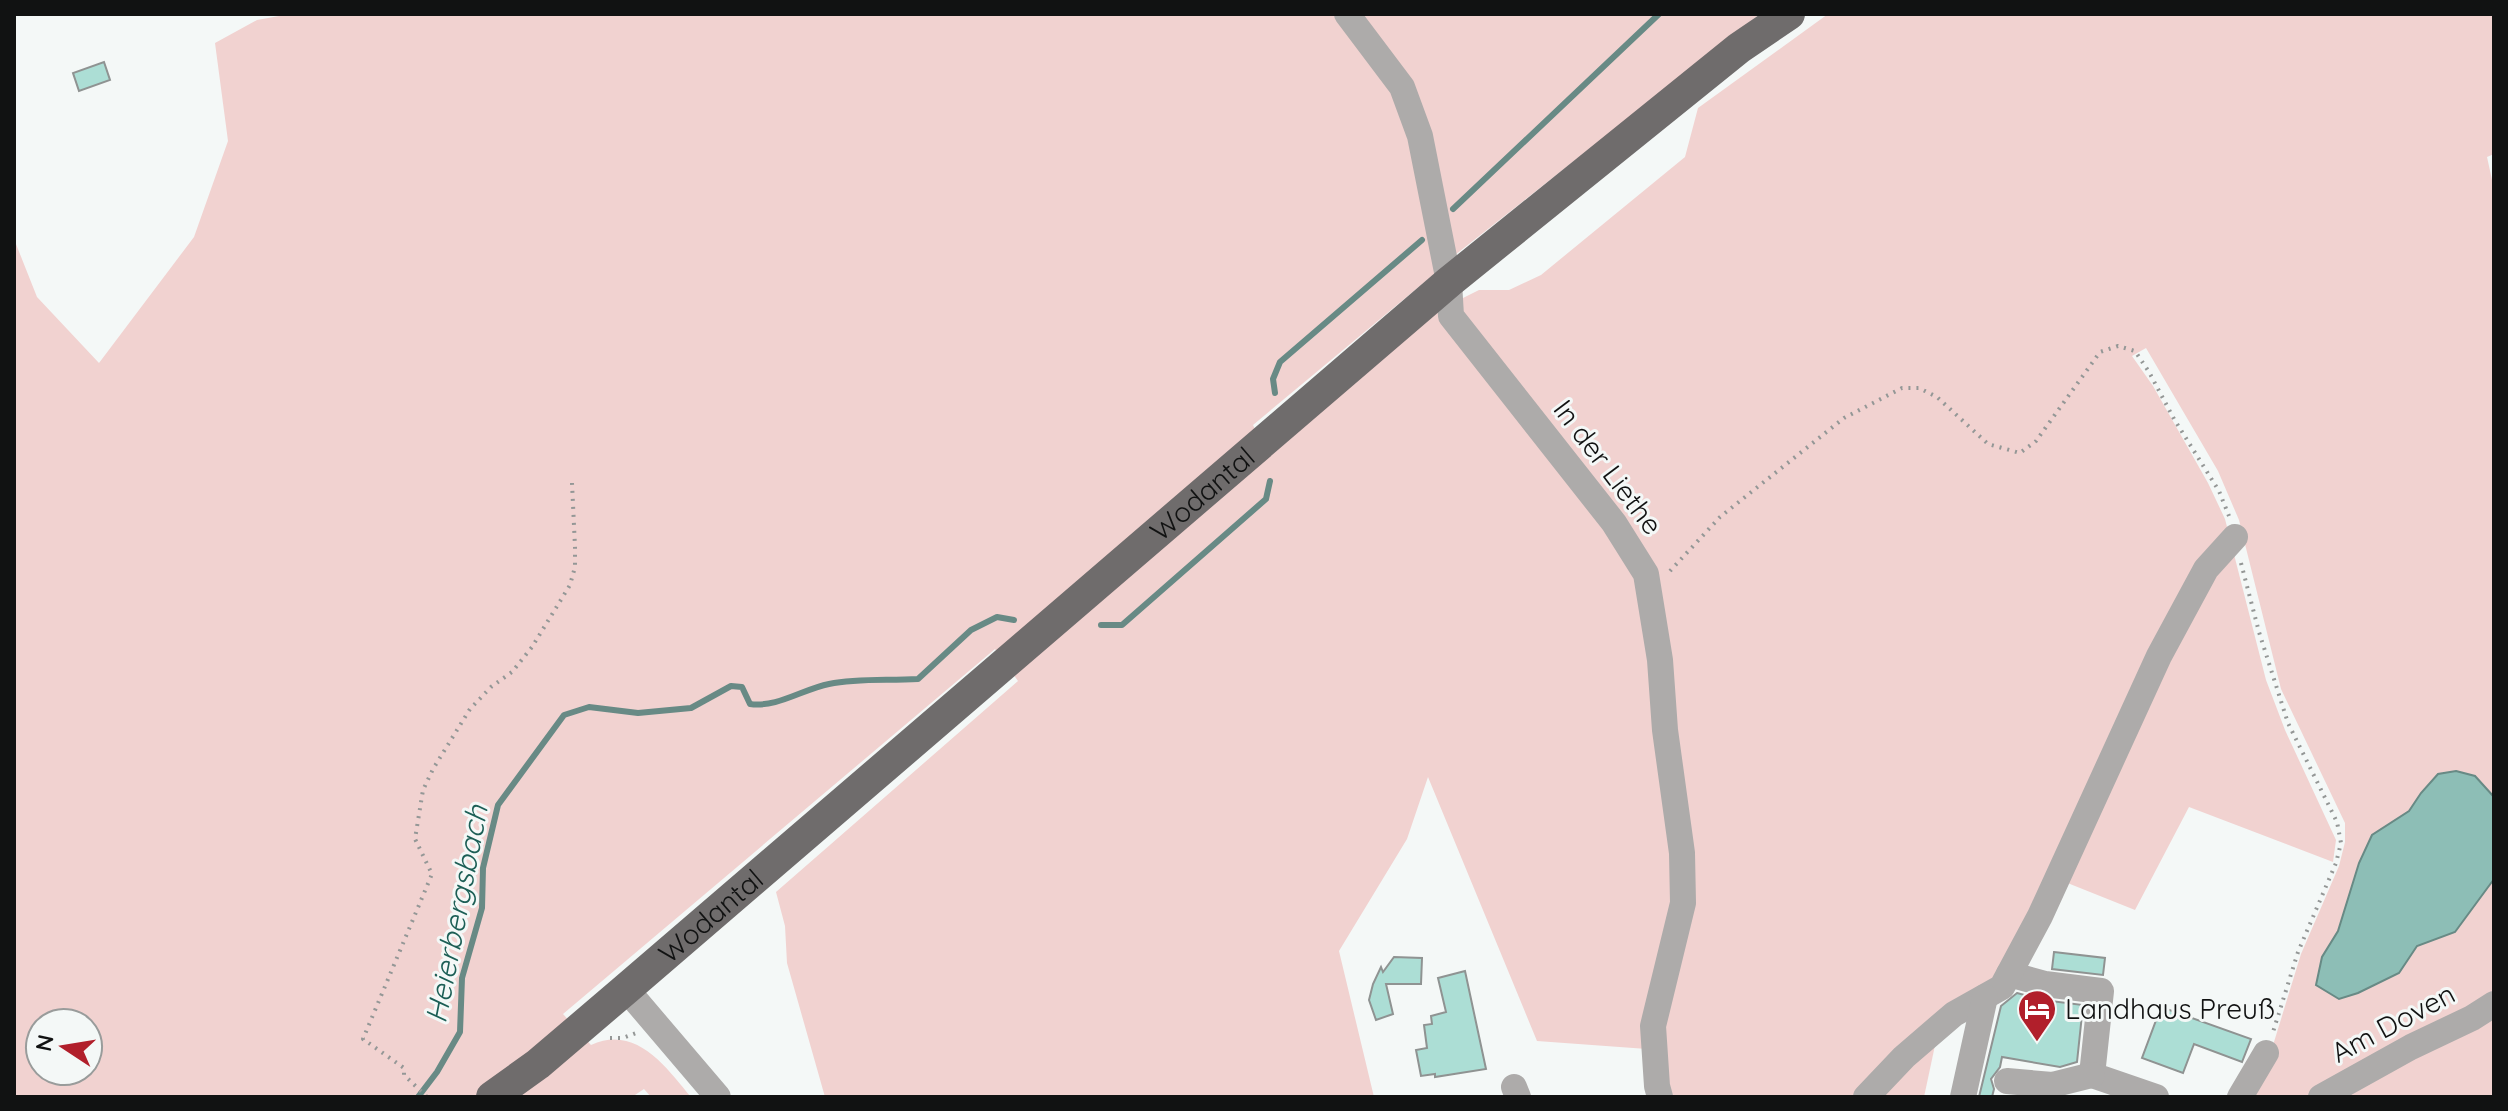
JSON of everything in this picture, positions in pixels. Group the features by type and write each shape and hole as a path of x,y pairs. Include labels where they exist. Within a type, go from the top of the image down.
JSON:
{"main road":[{"name":"Wodantal","path":"492,1097 538,1064 1449,282 1739,48 1789,14"}],"street":[{"name":"In der Liethe","path":"1347,14 1402,87 1420,136 1449,282 1451,316 1614,523 1646,574 1660,660 1665,730 1682,853 1683,903 1653,1026 1660,1097"},
{"path":"1866,1097 1904,1057 1954,1014 2002,987 2040,916 2159,656 2206,569 2235,537"},
{"path":"2009,974 2045,984 2101,991 2092,1075"},
{"path":"626,989 718,1097"},
{"path":"1963,1097 1985,997"},
{"name":"Am Doven","path":"2321,1097 2494,1004"},
{"path":"2240,1097 2266,1053"},
{"path":"2007,1081 2052,1085 2092,1075 2156,1097"}],"path":[{"path":"1649,593 1720,517 1844,418 1876,400 1902,388 1919,388 1937,397 1988,444 2020,453 2036,441 2100,352 2118,346 2135,351 2219,491 2288,723 2337,822 2341,843 2336,863 2298,952 2266,1053"},
{"path":"427,1097 404,1075 404,1068 363,1039 432,874 415,839 423,790 470,709 491,687 512,672 532,647 570,585 575,567 572,483"}],"shaded area":[{"path":"290,14 1338,14 1397,93 1439,270 1253,425 1268,457 1442,306 1639,577 1678,904 1647,1049 1537,1041 1428,777 1407,839 1339,951 1374,1097 825,1097 787,963 785,926 776,892 1018,681 995,649 563,1014 591,1045 607,1040 636,1044 660,1062 691,1097 651,1097 644,1089 632,1097 14,1097 14,239 37,297 99,363 194,237 228,141 215,43 257,20"},
{"path":"1351,14 1760,14 1455,255 1423,131"},
{"path":"1828,14 2494,14 2494,154 2487,157 2494,189 2494,997 2309,1097 2249,1097 2270,1055 2301,954 2339,866 2345,842 2345,823 2281,689 2239,520 2218,471 2146,348 2132,356 2153,386 2225,519 2266,680 2285,730 2336,840 2333,862 2189,807 2135,910 2060,880 1997,984 1859,1097 1663,1097 1658,1030 1680,946 1657,603 1459,319 1463,298 1479,290 1509,290 1541,275 1685,157 1698,108"},
{"path":"2456,771 2475,776 2494,797 2494,879 2455,932 2417,946 2399,973 2339,999 2316,985 2322,957 2338,931 2359,863 2372,835 2409,811 2438,774"},
{"path":"2494,1009 2494,1097 2330,1097"},
{"path":"1937,1036 1924,1097 1873,1097"}],"building":[{"path":"104,62 110,80 79,91 73,73"},
{"path":"2054,952 2105,958 2103,975 2052,969"},
{"path":"1394,957 1422,958 1421,984 1386,984 1393,1014 1376,1020 1369,1000 1373,984 1381,967 1383,972"},
{"path":"1465,971 1486,1069 1435,1077 1435,1074 1421,1076 1416,1050 1427,1048 1424,1025 1432,1024 1431,1016 1446,1012 1438,978"},
{"name":"Landhaus Preuß","path":"2017,993 2083,1005 2077,1062 2060,1067 2002,1057 2000,1067 1991,1079 1994,1089 1992,1097 1979,1097 2001,1006"},
{"path":"2161,1007 2251,1039 2242,1062 2194,1044 2183,1073 2142,1058"}],"waterway":[{"name":"Heierbergsbach","path":"1453,209 1659,14"},
{"name":"Heierbergsbach","path":"1275,393 1273,379 1280,362 1422,240"},
{"name":"Heierbergsbach","path":"1101,625 1122,625 1266,499 1270,481"},
{"name":"Heierbergsbach","path":"418,1097 460,1032 462,978 482,908 483,868 498,805 564,715 589,707 638,713 691,708 731,686 742,687 750,704 760,704 780,701 819,686 840,682 918,679 971,630 997,617 1014,620"}],"place":[{"name":"Landhaus Preuß","path":"2037,1043"}]}
